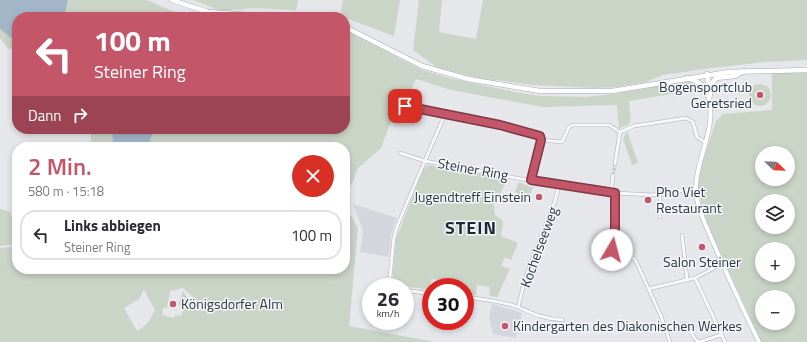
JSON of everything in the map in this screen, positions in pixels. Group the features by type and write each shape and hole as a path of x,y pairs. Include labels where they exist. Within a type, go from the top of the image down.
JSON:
{"main road":[{"path":"172,0 208,12"},
{"path":"350,29 422,66 468,79 520,89 540,91 612,91 707,74 745,71 807,70"},
{"path":"710,99 712,83 716,78 735,76 745,71"},
{"path":"707,74 710,99"},
{"path":"685,78 696,81 703,86 710,99"}],"street":[{"path":"710,99 706,143 698,170 696,188 703,220 759,342"},
{"path":"405,106 540,136 541,140 531,180"},
{"path":"425,160 445,114"},
{"path":"620,132 634,126 686,118 693,122 697,137 706,143"},
{"path":"541,140 562,142 568,127 573,125 609,124 620,132"},
{"path":"615,164 620,132"},
{"name":"Steiner Ring","path":"400,153 425,160 559,186 611,193 660,194 696,188"},
{"name":"Steiner Ring","path":"390,278 394,236 425,160"},
{"path":"611,193 613,175"},
{"name":"Kochelseeweg","path":"518,307 526,276 555,201 559,186"},
{"path":"615,193 615,239 612,250 635,259 666,328 670,342"},
{"path":"660,194 660,217"},
{"path":"682,235 687,279"},
{"path":"648,289 695,278 722,264"},
{"path":"695,278 725,342"},
{"path":"474,298 489,299 518,307 536,316 563,320"},
{"path":"666,328 685,324 690,329 694,340 699,342 721,334"}],"shaded area":[{"path":"68,0 147,0 175,12 65,12"},
{"path":"193,0 298,0 296,10 252,8 221,11"},
{"path":"343,0 400,0 394,36 350,20 350,12 341,12"},
{"path":"419,0 442,0 439,32 476,39 483,0 807,0 807,60 764,62 704,69 663,75 646,82 617,87 595,88 533,85 498,80 491,81 438,68 413,50"},
{"path":"0,29 12,39 12,49 8,49 0,38"},
{"path":"350,33 422,70 453,79 520,93 541,96 586,97 613,94 654,85 690,82 698,85 702,92 671,94 629,101 631,120 628,125 619,128 617,105 543,107 451,90 416,79 407,101 399,100 381,148 358,168 350,188 350,142 150,142 152,134 350,134"},
{"path":"807,72 807,342 761,342 756,330 795,330 795,290 755,290 755,329 707,223 697,188 700,170 716,121 723,114 772,110 772,73"},
{"name":"Bogensportclub Geretsried","path":"760,84 768,87 771,95 768,103 760,106 752,103 749,95 752,87"},
{"path":"627,131 638,163 632,165 623,139"},
{"path":"91,134 112,134 113,142 91,142"},
{"path":"428,165 508,179 494,205 495,215 502,220 503,224 501,236 518,243 511,260 505,257 501,266 510,269 497,297 489,296 490,287 477,285 476,295 474,295 474,278 422,278 422,289 414,287 414,278 393,278 396,239 423,170"},
{"path":"519,182 533,188 528,198 515,192"},
{"path":"353,204 397,218 391,235 389,257 360,252 363,231"},
{"path":"0,209 10,212 12,220 12,245 0,246"},
{"path":"350,214 358,228 349,326 362,328 362,330 370,330 435,342 0,342 0,248 12,247 12,274 350,274","holes":["183,288 209,312 192,307 194,301 188,298 183,291 178,305 184,306 181,316 175,315 174,318 162,315 163,307 167,308 170,291","144,290 155,310 148,322 137,331 124,308 139,299"]},
{"name":"Kindergarten des Diakonischen Werkes","path":"492,304 522,313 516,338 493,334 489,317"}],"water":[{"path":"0,0 68,0 65,12 12,12 12,39 0,29"},
{"path":"112,134 152,134 150,142 113,142"}],"tunnel":[{"path":"613,175 615,164"}],"place":[{"name":"Bogensportclub Geretsried","path":"760,95"},
{"name":"Jugendtreff Einstein","path":"539,197"},
{"name":"Pho Viet Restaurant","path":"648,200"},
{"name":"Salon Steiner","path":"702,247"},
{"name":"Königsdorfer Alm","path":"173,304"},
{"name":"Kindergarten des Diakonischen Werkes","path":"505,326"}],"district":[{"name":"STEIN","path":"471,228"}],"route":[{"path":"405,106 432,113 445,114 500,125 540,136 541,140 531,180 559,186 615,193 615,239 612,250"}]}
